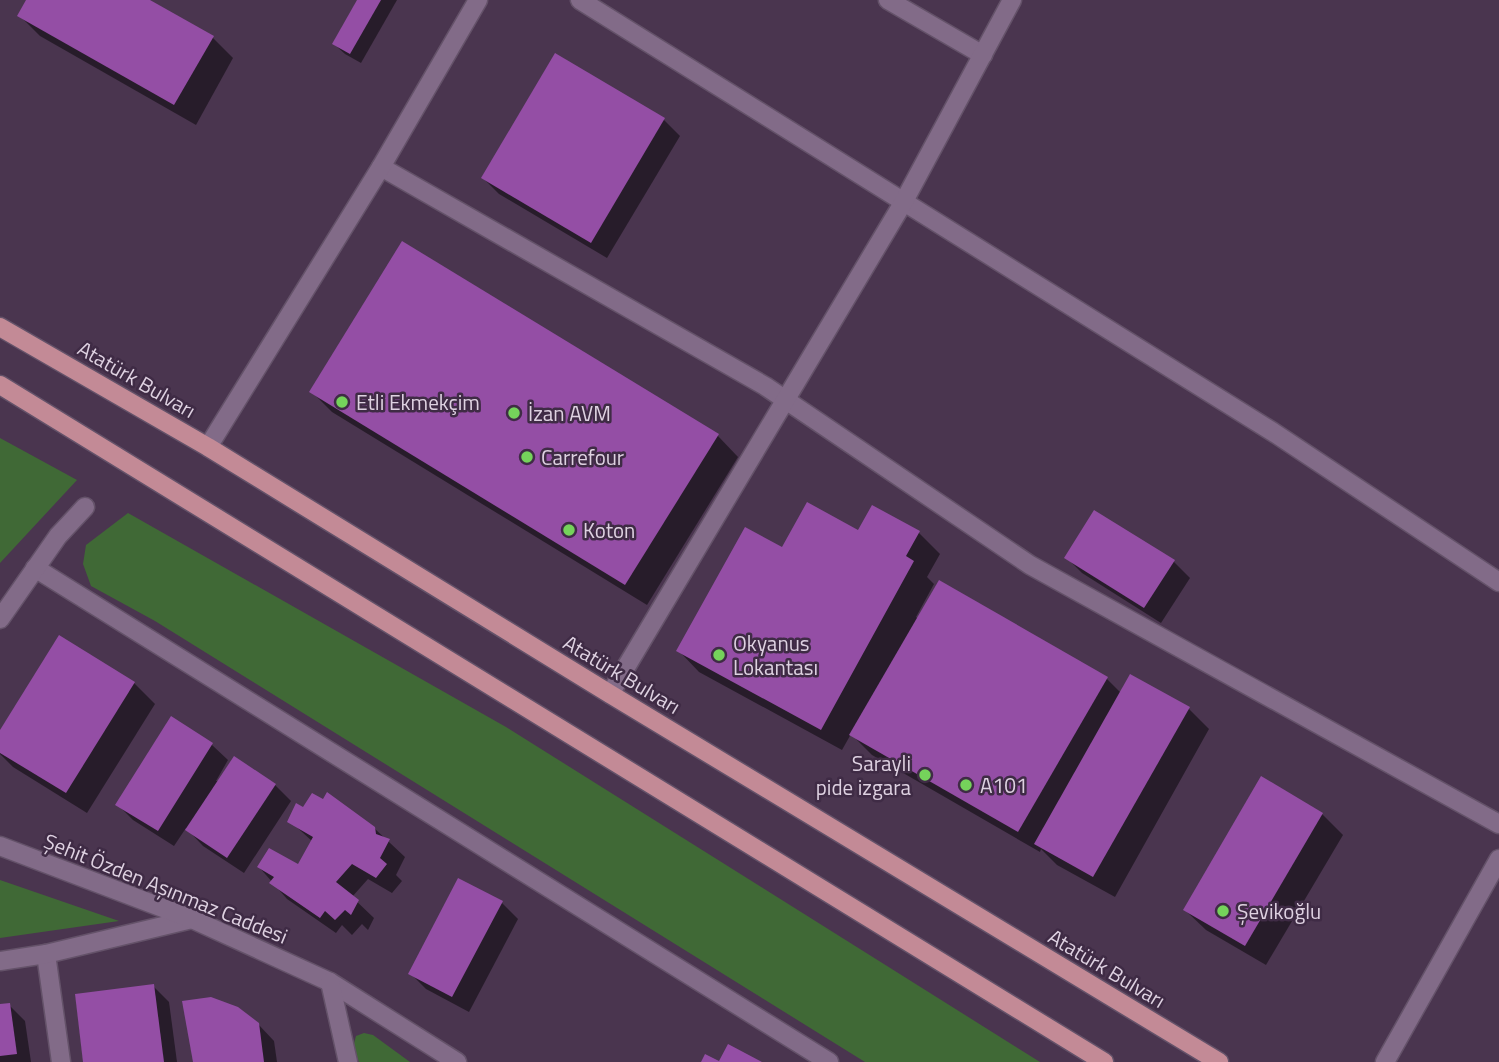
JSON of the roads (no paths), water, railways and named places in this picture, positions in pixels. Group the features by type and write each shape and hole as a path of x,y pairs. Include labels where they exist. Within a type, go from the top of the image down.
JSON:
{"main road":[{"name":"Atatürk Bulvarı","path":"0,327 208,447 610,694 1219,1062"},
{"path":"0,385 1104,1062"}],"street":[{"path":"208,447 382,167 478,0"},
{"path":"580,0 1273,432 1499,582"},
{"path":"888,0 983,55"},
{"path":"610,694 904,203 1012,0"},
{"path":"382,167 765,386 1030,565 1499,824"},
{"path":"0,619 58,536 85,507"},
{"path":"35,568 829,1062"},
{"name":"Şehit Özden Aşınmaz Caddesi","path":"0,846 192,919 330,982 457,1062"},
{"path":"1385,1062 1499,859"},
{"path":"0,961 46,954 192,919"},
{"path":"46,954 61,1062"},
{"path":"330,982 348,1062"}],"place":[{"name":"Etli Ekmekçim","path":"342,402"},
{"name":"İzan AVM","path":"514,413"},
{"name":"Carrefour","path":"527,457"},
{"name":"Koton","path":"569,530"},
{"name":"Okyanus Lokantası","path":"719,655"},
{"name":"Sarayli pide izgara","path":"925,775"},
{"name":"A101","path":"966,785"},
{"name":"Şevikoğlu","path":"1223,911"}]}
